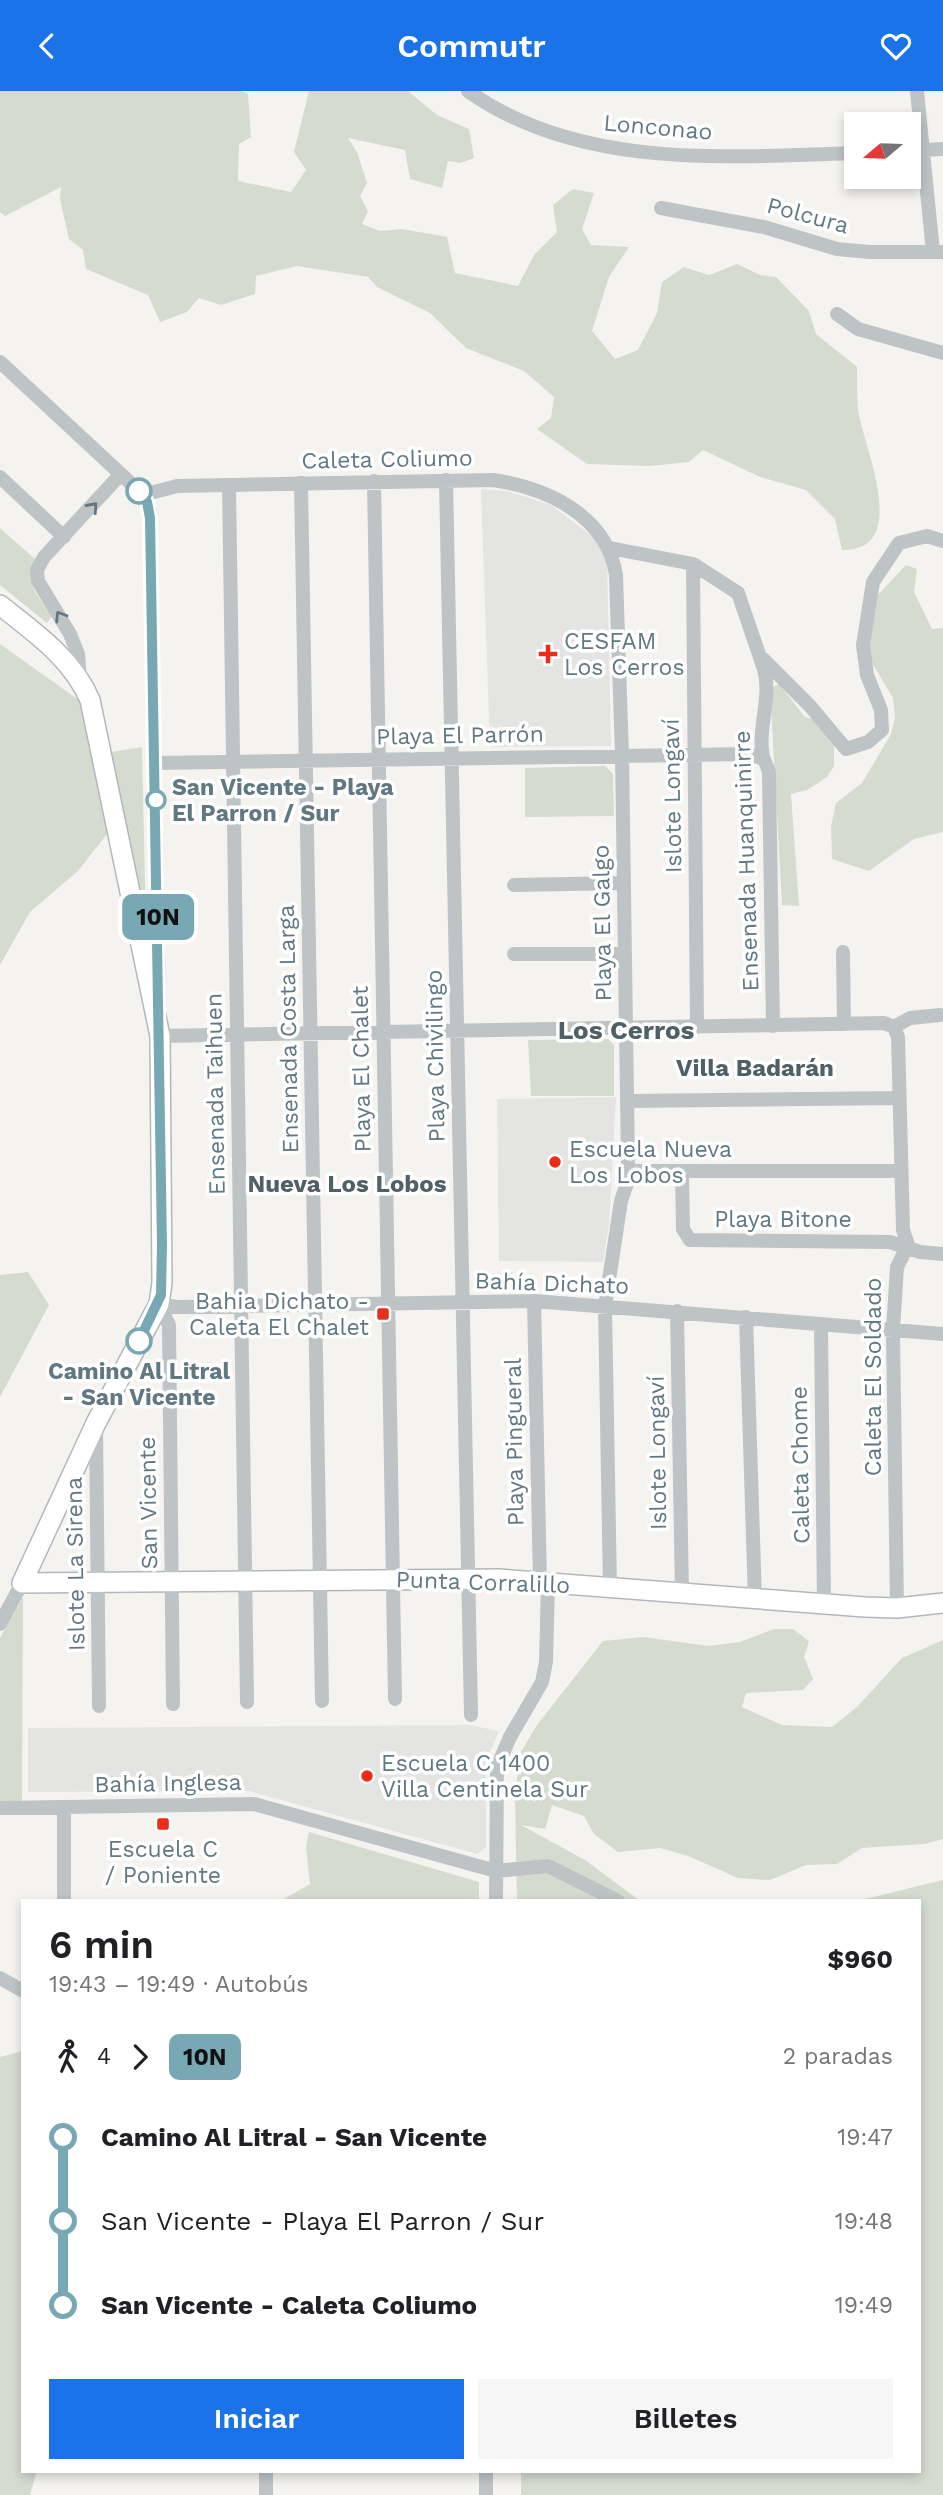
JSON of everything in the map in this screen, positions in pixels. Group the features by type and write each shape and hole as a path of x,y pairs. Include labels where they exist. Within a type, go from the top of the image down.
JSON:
{"street":[{"name":"Lonconao","path":"468,91 535,128 592,144 702,155 844,153"},
{"path":"917,91 917,112"},
{"path":"921,151 943,149"},
{"path":"921,174 938,252"},
{"name":"Polcura","path":"662,208 733,219 837,249 938,252"},
{"path":"837,314 858,329 943,353"},
{"path":"0,362 143,495 150,518 162,1283 159,1304 96,1423 22,1583 0,1624"},
{"path":"80,680 74,643 37,576 41,561 120,475"},
{"path":"0,477 64,537"},
{"name":"Caleta Coliumo","path":"143,495 168,487 494,479 516,483 536,491 582,515 610,548"},
{"name":"Playa Chivilingo","path":"446,480 471,1715"},
{"name":"Playa El Chalet","path":"374,481 395,1699"},
{"name":"Ensenada Costa Larga","path":"301,483 322,1700"},
{"name":"Ensenada Taihuen","path":"229,485 247,1702"},
{"path":"760,656 810,706 846,749 868,742 882,730 881,709 867,675 863,645 873,582 899,543 927,536 943,541"},
{"path":"610,548 693,564"},
{"name":"Playa El Galgo","path":"610,548 616,575 622,755 628,1164 631,1171 621,1201 605,1306 610,1588"},
{"name":"Ensenada Huanquinirre","path":"693,564 738,593 768,682 764,694 763,759 769,773 773,1026"},
{"name":"Islote Longaví","path":"693,564 697,1027"},
{"path":"0,605 59,653 80,680 90,700 160,1036"},
{"name":"Playa El Parrón","path":"155,763 695,754 750,754 763,759"},
{"path":"513,885 624,883"},
{"path":"843,952 844,1024"},
{"path":"514,954 625,954"},
{"path":"160,1036 884,1023 894,1027 910,1018 940,1015"},
{"name":"Caleta El Soldado","path":"894,1027 898,1038 903,1230 908,1245 897,1267 893,1330 897,1608"},
{"path":"627,1101 900,1098"},
{"path":"631,1171 901,1171"},
{"name":"Playa Bitone","path":"682,1173 683,1229 690,1240 890,1242 908,1245 916,1251 943,1254"},
{"name":"Bahía Dichato","path":"159,1304 241,1306 534,1301 943,1334"},
{"name":"Playa Pingueral","path":"496,1899 497,1767 542,1682 546,1662 534,1301"},
{"name":"San Vicente","path":"159,1304 169,1325 173,1704"},
{"name":"Islote Longaví","path":"677,1311 682,1594"},
{"path":"746,1317 755,1599"},
{"name":"Caleta Chome","path":"821,1324 824,1605"},
{"name":"Islote La Sirena","path":"96,1423 99,1706"},
{"name":"Punta Corralillo","path":"22,1583 468,1579 544,1582 824,1605 897,1608 943,1603"},
{"name":"Bahía Inglesa","path":"0,1808 254,1804 496,1871"},
{"path":"64,1807 64,1899"},
{"path":"496,1871 548,1866 614,1899"},
{"path":"0,1979 21,1990"},
{"path":"266,2473 266,2495"},
{"path":"486,2473 486,2495"}],"shaded area":[{"path":"0,91 241,91 248,94 251,137 239,144 238,181 291,192 306,170 294,152 309,91 408,91 437,115 469,129 474,158 460,163 448,161 442,188 410,179 405,150 348,138 357,152 367,183 360,196 368,211 362,224 380,231 402,229 447,237 455,273 518,286 534,255 557,232 553,205 573,189 594,193 582,229 591,245 629,247 609,277 592,331 615,359 638,350 657,313 662,282 684,267 709,275 737,264 760,275 776,277 809,311 816,334 857,367 858,410 878,495 879,516 875,534 863,546 842,550 835,519 806,490 760,477 703,450 689,462 650,466 587,464 537,429 551,418 554,397 524,371 466,348 430,313 377,287 368,277 297,266 256,276 255,294 221,305 199,298 187,312 160,322 148,295 86,269 83,250 69,239 60,199 61,187 5,216 0,212"},
{"name":"CESFAM Los Cerros","path":"481,489 507,491 551,505 597,540 607,563 611,746 490,747"},
{"path":"0,528 35,559 32,583 52,616 47,623 0,585"},
{"path":"906,565 917,569 914,592 932,629 943,628 943,832 914,839 869,871 832,859 831,826 836,803 862,783 891,734 895,718 893,698 859,641 876,597"},
{"path":"0,644 93,710 107,834 78,871 30,912 0,965"},
{"path":"779,684 805,717 816,720 834,745 834,766 827,777 807,790 791,794 799,906 782,905 770,688"},
{"path":"142,747 146,930 112,752"},
{"path":"605,766 613,774 614,816 525,817 525,768"},
{"path":"608,1039 614,1045 614,1096 531,1096 528,1040"},
{"name":"Escuela Nueva Los Lobos","path":"616,1097 609,1225 603,1262 499,1261 497,1099"},
{"path":"28,1272 49,1305 0,1397 0,1275"},
{"path":"23,1597 22,1805 0,1806 0,1638"},
{"path":"774,1629 793,1629 809,1641 804,1657 813,1679 803,1690 746,1693 742,1707 782,1725 832,1727 857,1707 902,1658 943,1640 943,1839 924,1844 862,1848 837,1864 806,1865 770,1880 738,1878 688,1856 660,1848 618,1852 594,1834 584,1816 552,1805 545,1829 521,1825 585,1860 638,1899 517,1899 515,1800 519,1755 537,1725 603,1641 643,1637 709,1646 740,1642"},
{"name":"Escuela C 1400 Villa Centinela Sur","path":"469,1725 499,1731 486,1761 486,1847 477,1854 249,1791 28,1792 28,1728"},
{"path":"309,1832 479,1882 479,1899 284,1899 310,1884 306,1847"},
{"path":"943,1880 943,2495 521,2495 521,2473 921,2473 921,1899 865,1899"},
{"path":"21,2052 21,2473 36,2473 30,2495 0,2495 0,2057"}],"bus line":[{"name":"10N","path":"139,491 150,511 162,1283 159,1304 139,1341"}],"place":[{"name":"CESFAM Los Cerros","path":"548,654"},
{"name":"San Vicente - Playa El Parron / Sur","path":"156,800"},
{"name":"Escuela Nueva Los Lobos","path":"555,1162"},
{"name":"Bahia Dichato - Caleta El Chalet","path":"383,1314"},
{"name":"Camino Al Litral - San Vicente","path":"139,1341"},
{"name":"Escuela C 1400 Villa Centinela Sur","path":"367,1776"},
{"name":"Escuela C / Poniente","path":"163,1824"}],"district":[{"name":"Los Cerros","path":"626,1030"},
{"name":"Villa Badarán","path":"755,1068"},
{"name":"Nueva Los Lobos","path":"347,1184"}]}
